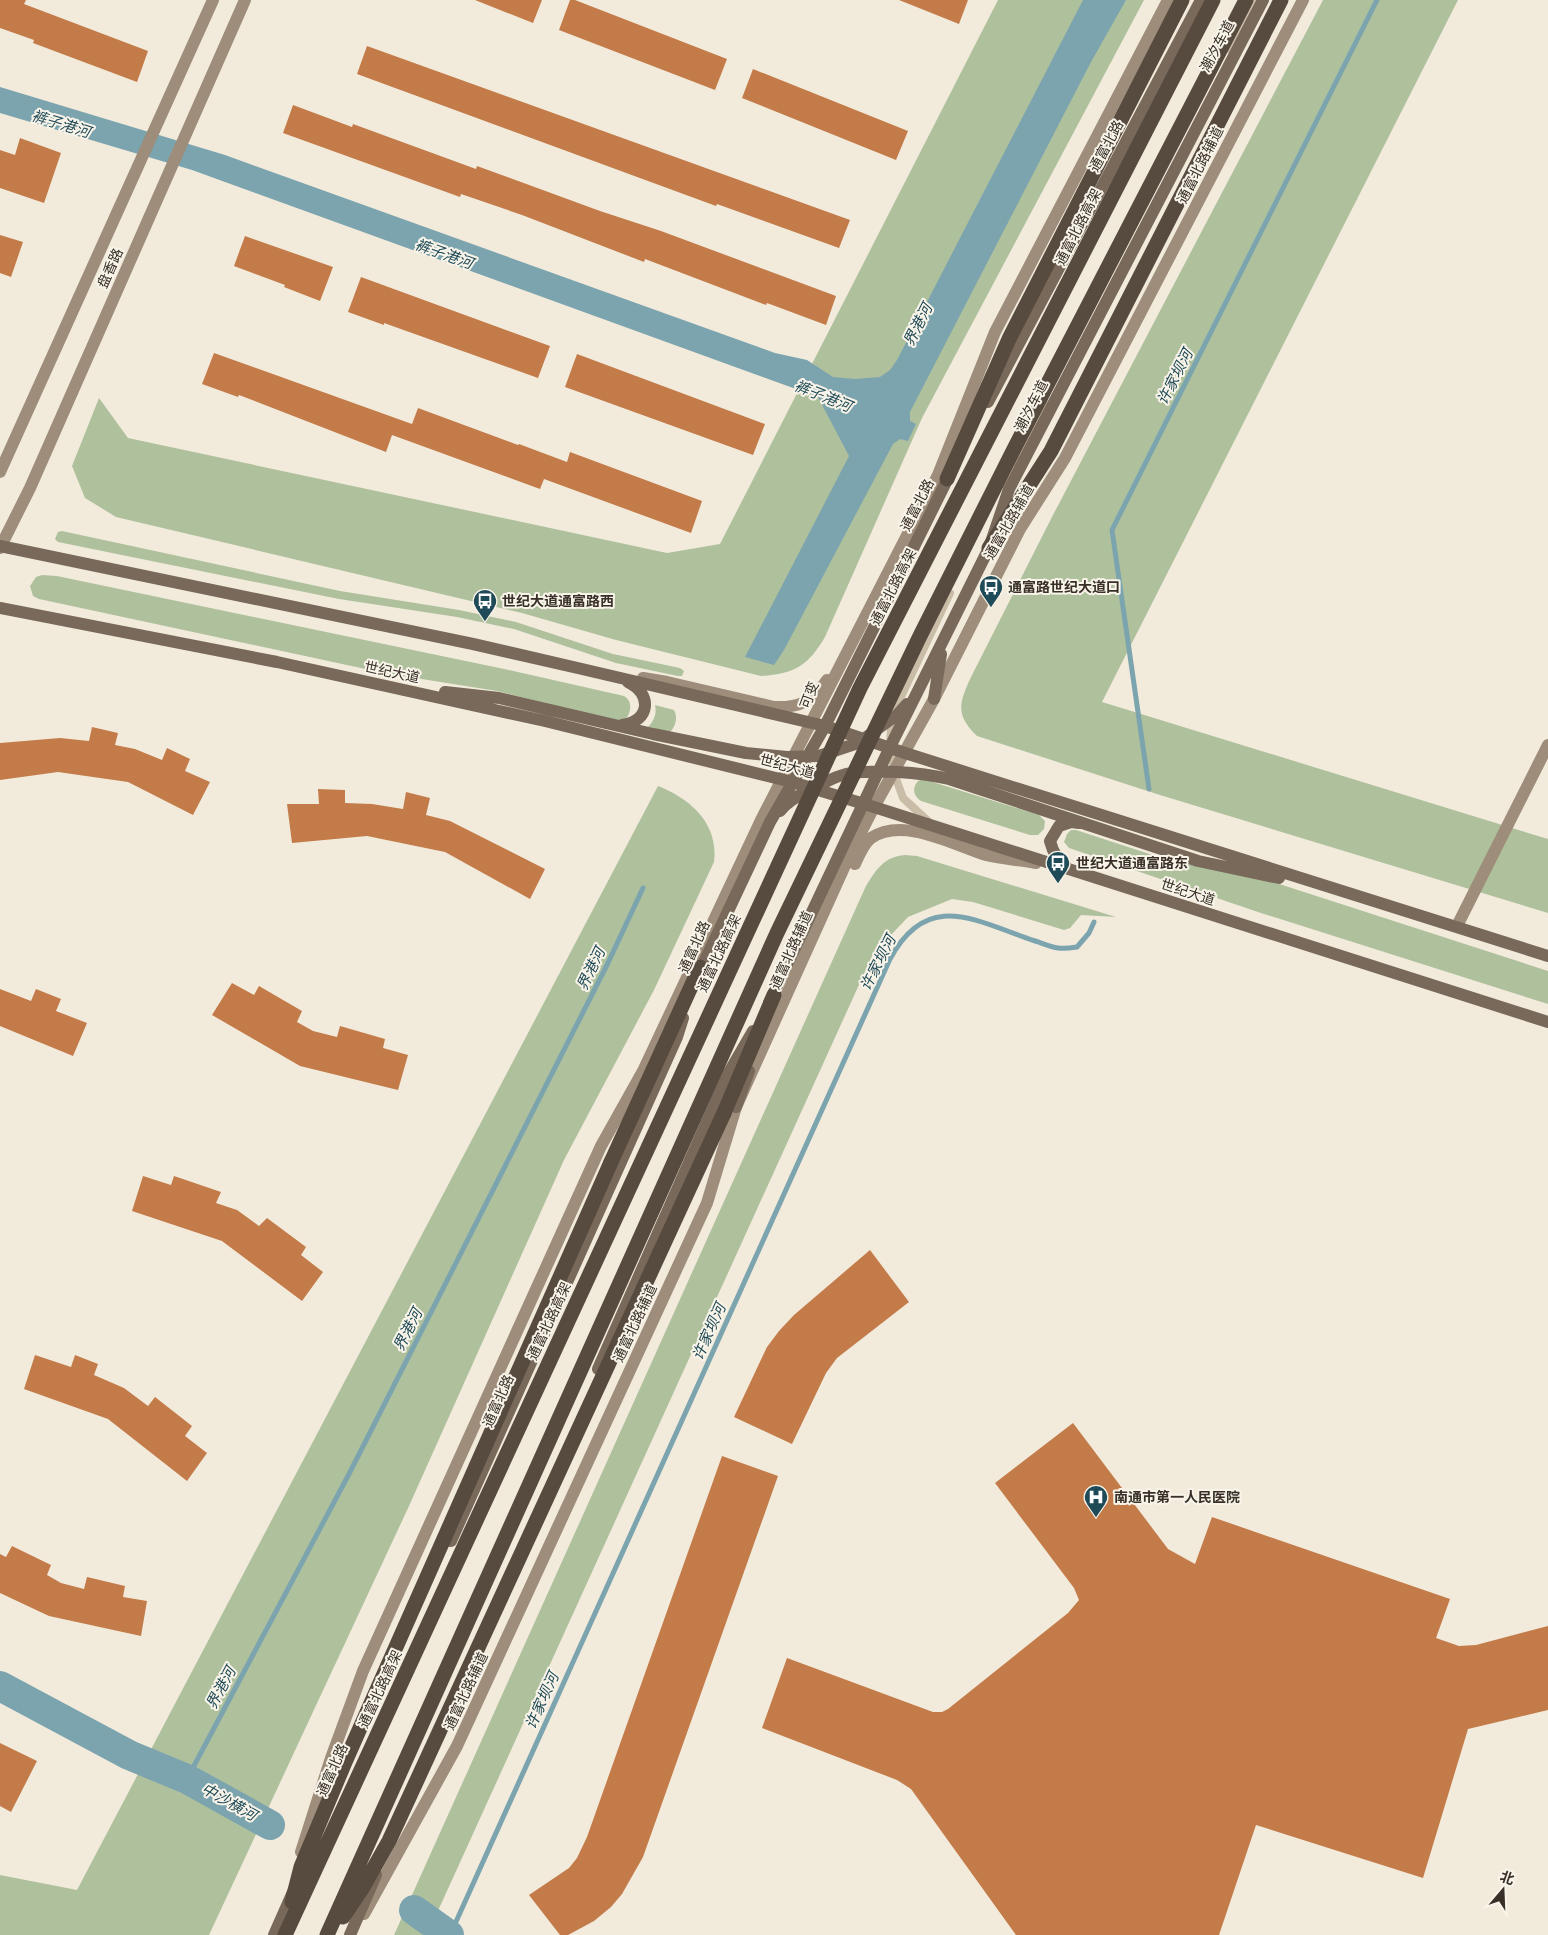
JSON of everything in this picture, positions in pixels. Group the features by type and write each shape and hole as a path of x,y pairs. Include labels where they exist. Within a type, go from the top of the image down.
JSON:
{"highway":[{"path":"947,479 1009,339 1182,0"},
{"name":"通富北路高架","path":"279,1934 860,688 1213,0"},
{"path":"327,1935 777,933 912,653 1014,449 1246,0"},
{"path":"989,548 1051,451 1281,0"},
{"path":"279,1934 301,1867 345,1762 611,1162 700,967"},
{"path":"331,1935 363,1887 389,1841 730,1110 774,995"}],"main road":[{"name":"通富北路","path":"787,781 807,756 825,726 947,479 1201,0"},
{"path":"351,1935 728,1074 774,995 869,805 879,772 890,747 989,548 1009,489 1263,0"},
{"path":"0,547 473,644 825,726 1548,956"},
{"name":"世纪大道","path":"0,608 277,662 545,721 787,781 869,805 1548,1022"},
{"path":"934,699 938,666 946,633"},
{"path":"618,678 635,686 643,695 645,706 641,717 632,724 619,726"},
{"path":"380,685 499,698 746,753 794,757 819,756 864,739 894,718 917,693"},
{"name":"通富北路","path":"279,1934 677,1037 700,967 738,888 766,821 800,794 845,774 879,772 924,773 949,779 1198,861 1343,891"},
{"path":"1069,870 1058,860 1052,850 1050,841 1059,826 1070,822 1084,823"},
{"path":"738,888 752,849"}],"street":[{"name":"盘香路","path":"0,472 213,0"},
{"name":"盘香路","path":"0,547 30,488 245,0"},
{"path":"738,867 752,849 787,781 794,757 938,475 995,332 1168,0"},
{"name":"通富北路辅道","path":"351,1935 461,1737 707,1203 730,1110 807,951 851,852 869,805 894,773 934,699 1020,529 1065,458 1303,0"},
{"path":"582,669 667,682 757,703 789,707 804,702 818,693 830,676 877,578 947,479"},
{"path":"917,693 938,666 964,640"},
{"path":"1457,926 1548,745"},
{"path":"279,1934 331,1758 363,1671 601,1146 643,1071 738,867 766,821"},
{"path":"774,995 824,927 859,854 870,838 898,828 914,831 989,856 1052,865"}],"lane":[{"name":"潮汐车道","path":"932,825 903,798 894,773 890,747 891,726 898,703 927,638 992,510 1255,0"},
{"name":"可变","path":"812,723 830,676"},
{"path":"859,854 869,805"}],"green space":[{"path":"998,0 1144,0 922,418 825,637 806,662 799,667 783,673 761,676 616,640 522,613 116,517 85,498 72,466 99,398 128,438 667,553 720,544"},
{"path":"1323,0 1458,0 1102,702 1548,839 1548,913 1160,795 977,736 965,722 962,715 962,702 971,677 1053,515"},
{"path":"62,531 340,591 459,610 516,622 613,654 680,668 684,671 682,676 678,676 616,663 514,629 457,617 339,599 58,542 55,539 58,532"},
{"path":"42,575 57,576 509,670 624,696 629,701 630,710 626,719 616,721 497,691 384,673 39,599 33,596 30,586 36,577"},
{"path":"655,705 674,710 676,721 670,732 648,727 656,711"},
{"path":"923,779 1039,815 1045,821 1044,829 1038,835 1030,835 921,801 916,797 914,789 918,781"},
{"path":"658,786 681,798 700,815 712,836 714,862 654,990 564,1160 409,1506 209,1935 0,1935 0,1875 77,1890"},
{"path":"1071,830 1174,862 1261,878 1548,971 1548,1004 1261,913 1069,848 1064,842"},
{"path":"897,856 917,856 1116,917 1081,915 1070,928 1064,930 973,902 952,899 908,917 873,954 427,1935 394,1935 865,888 880,866"}],"water":[{"name":"裤子港河","path":"1083,0 1126,0 1091,62 910,412 910,421 916,424 908,441 900,439 893,444 784,650 774,665 745,657 849,456 818,397 192,170 0,113 0,87 225,155 775,353 807,360 833,377 855,379 880,377 890,370 897,360"}],"building":[{"path":"0,0 26,0 24,4 148,51 137,82 33,43 34,40 0,28"},
{"path":"475,0 542,0 533,23"},
{"path":"570,0 575,0 727,59 715,90 559,30"},
{"path":"899,0 968,0 959,24"},
{"path":"367,46 850,220 839,248 717,204 716,206 357,74"},
{"path":"753,69 908,131 896,160 742,98"},
{"path":"293,105 352,127 353,124 476,169 477,166 661,231 836,296 826,325 767,303 766,305 645,259 644,262 522,215 461,194 460,197 283,133"},
{"path":"20,138 61,153 44,203 0,188 0,150 15,155"},
{"path":"0,235 23,242 11,277 0,273"},
{"path":"245,236 333,267 320,301 284,287 285,285 234,266"},
{"path":"361,277 550,346 538,378 348,312"},
{"path":"214,353 412,424 418,408 567,462 570,452 702,501 691,533 544,479 540,489 392,435 386,452 239,395 238,397 202,384"},
{"path":"577,354 765,424 753,455 565,387"},
{"path":"92,727 118,733 115,745 135,749 162,760 167,748 190,759 185,771 210,782 193,815 128,782 58,772 0,780 0,743 60,738 89,741"},
{"path":"318,789 345,790 345,803 372,804 403,809 406,792 430,798 426,815 450,821 545,869 530,899 445,852 367,836 292,843 287,804 319,804"},
{"path":"232,983 254,995 259,986 302,1011 297,1022 313,1031 337,1037 340,1026 385,1039 383,1048 408,1055 398,1090 300,1066 212,1015"},
{"path":"0,989 31,1001 36,989 61,999 56,1011 87,1023 73,1056 0,1026"},
{"path":"143,1176 171,1185 174,1176 221,1192 216,1203 237,1210 259,1226 267,1218 306,1247 301,1255 323,1272 302,1301 222,1241 132,1211"},
{"path":"870,1250 909,1302 837,1358 826,1373 792,1444 734,1417 767,1347 779,1331 794,1315"},
{"path":"35,1355 71,1367 75,1355 98,1364 94,1375 124,1388 148,1406 155,1397 192,1426 185,1436 207,1453 187,1481 108,1419 24,1389"},
{"path":"1073,1423 1168,1549 1195,1564 1212,1517 1450,1599 1436,1638 1459,1646 1476,1645 1548,1626 1548,1710 1468,1729 1423,1878 1256,1825 1219,1935 1016,1935 911,1789 897,1780 762,1728 787,1658 933,1712 942,1712 1068,1613 1079,1600 1074,1588 995,1483"},
{"path":"722,1456 778,1476 643,1857 622,1894 611,1907 594,1921 568,1935 560,1935 529,1895 569,1868 577,1858 587,1837"},
{"path":"12,1546 51,1565 47,1575 61,1583 84,1589 87,1577 125,1586 123,1597 147,1601 141,1636 49,1616 0,1593 0,1554 6,1557"},
{"path":"0,1743 37,1761 11,1812 0,1806"}],"waterway":[{"name":"许家坝河","path":"1149,789 1112,530 1377,0"},
{"name":"界港河","path":"187,1779 349,1474 607,965 643,888"},
{"name":"许家坝河","path":"450,1935 890,959 904,938 920,924 936,917 953,916 971,919 1048,946 1063,948 1077,947 1089,933 1094,922"},
{"path":"0,1686 129,1755 187,1779 270,1825"},
{"name":"中沙横河","path":"414,1910 449,1935"}],"place":[{"name":"通富路世纪大道口","path":"991,608"},
{"name":"世纪大道通富路西","path":"485,622"},
{"name":"世纪大道通富路东","path":"1058,884"},
{"name":"南通市第一人民医院","path":"1096,1518"}]}
